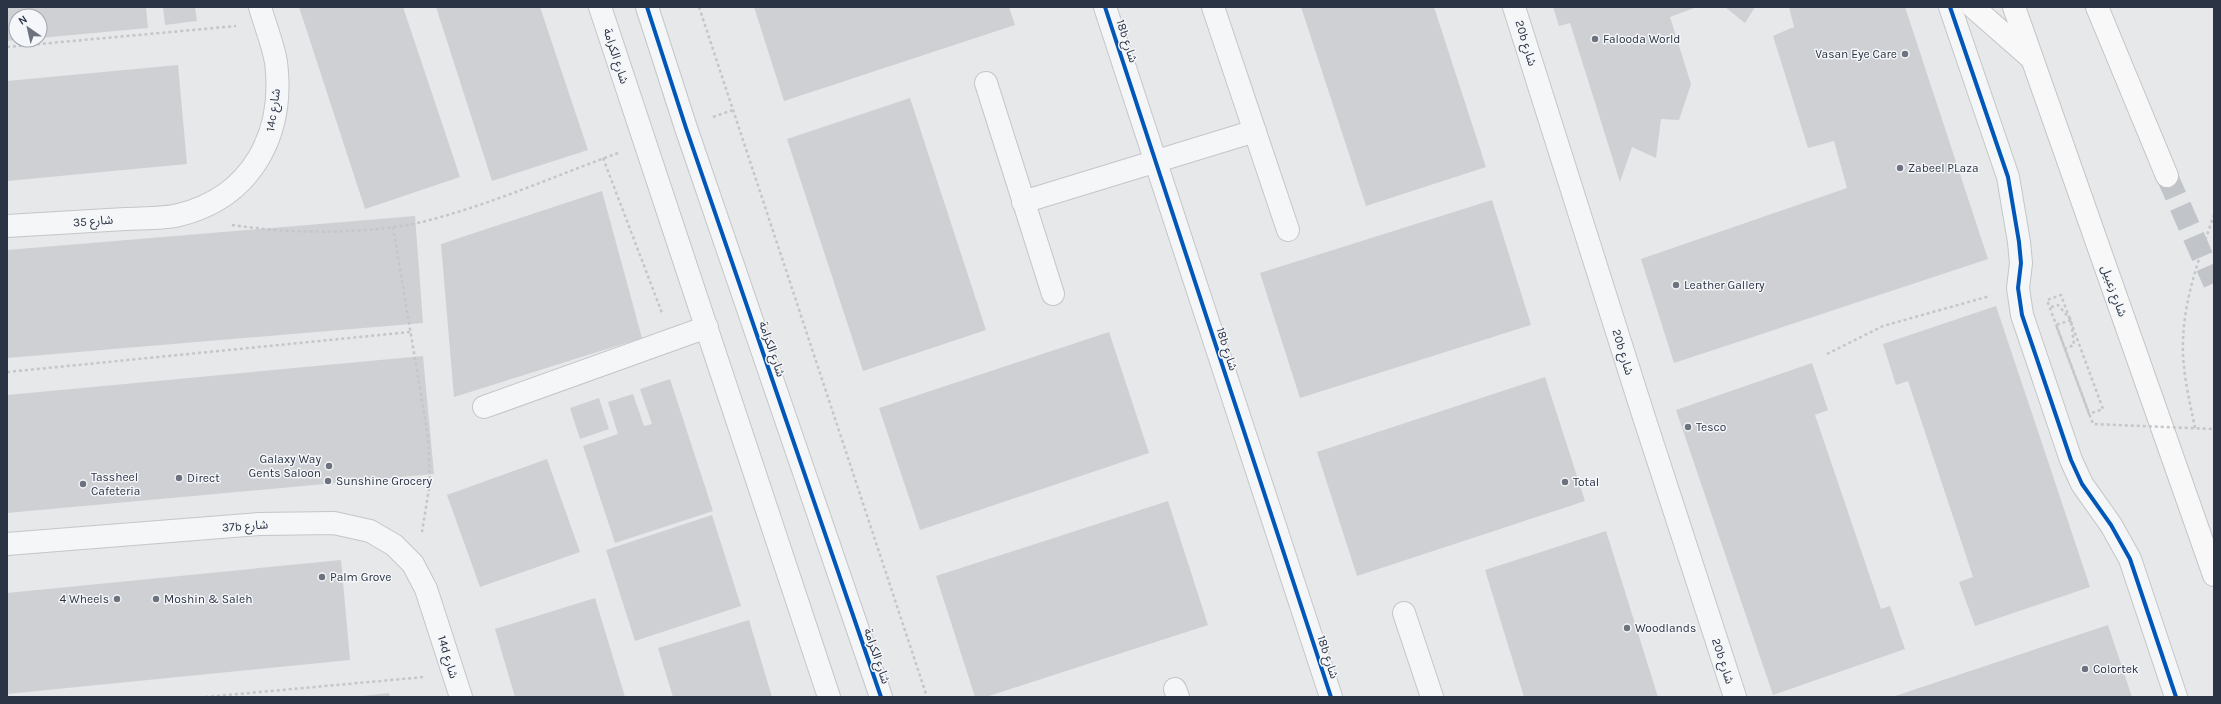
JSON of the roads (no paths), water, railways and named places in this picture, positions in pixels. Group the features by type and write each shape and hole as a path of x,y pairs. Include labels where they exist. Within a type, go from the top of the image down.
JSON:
{"main road":[{"path":"1973,7 2030,57"},
{"name":"شارع زعبيل","path":"2014,7 2030,57 2214,575"},
{"path":"2097,7 2167,176"}],"street":[{"name":"شارع الكرامة","path":"600,7 829,697"},
{"name":"شارع الكرامة","path":"647,7 686,128 880,697"},
{"name":"18b شارع","path":"1105,7 1330,697"},
{"path":"1213,7 1288,230"},
{"name":"20b شارع","path":"1514,7 1642,411 1735,697"},
{"path":"1950,7 2008,177 2019,242 2021,263 2019,288 2022,315 2070,460 2082,484 2111,525 2130,559 2176,697"},
{"name":"14c شارع","path":"178,215 210,205 236,186 258,161 273,130 278,96 276,62 262,15"},
{"path":"986,83 1053,294"},
{"path":"1023,202 1255,131"},
{"name":"شارع 35","path":"7,226 178,215"},
{"path":"484,407 707,327"},
{"name":"37b شارع","path":"7,544 259,524 334,523 370,531 394,544 413,564 426,589 435,617"},
{"path":"1404,612 1432,697"},
{"name":"14d شارع","path":"435,617 461,697"}],"tunnel":[{"path":"2167,176 2214,283"}],"place":[{"name":"Falooda World","path":"1595,39"},
{"name":"Vasan Eye Care","path":"1905,54"},
{"name":"Zabeel PLaza","path":"1900,168"},
{"name":"Leather Gallery","path":"1676,285"},
{"name":"Tesco","path":"1688,427"},
{"name":"Galaxy Way Gents Saloon","path":"329,466"},
{"name":"Direct","path":"179,478"},
{"name":"Sunshine Grocery","path":"328,481"},
{"name":"Total","path":"1565,482"},
{"name":"Tassheel Cafeteria","path":"83,484"},
{"name":"Palm Grove","path":"322,577"},
{"name":"4 Wheels","path":"117,599"},
{"name":"Moshin & Saleh","path":"156,599"},
{"name":"Woodlands","path":"1627,628"},
{"name":"Colortek","path":"2085,669"}]}
